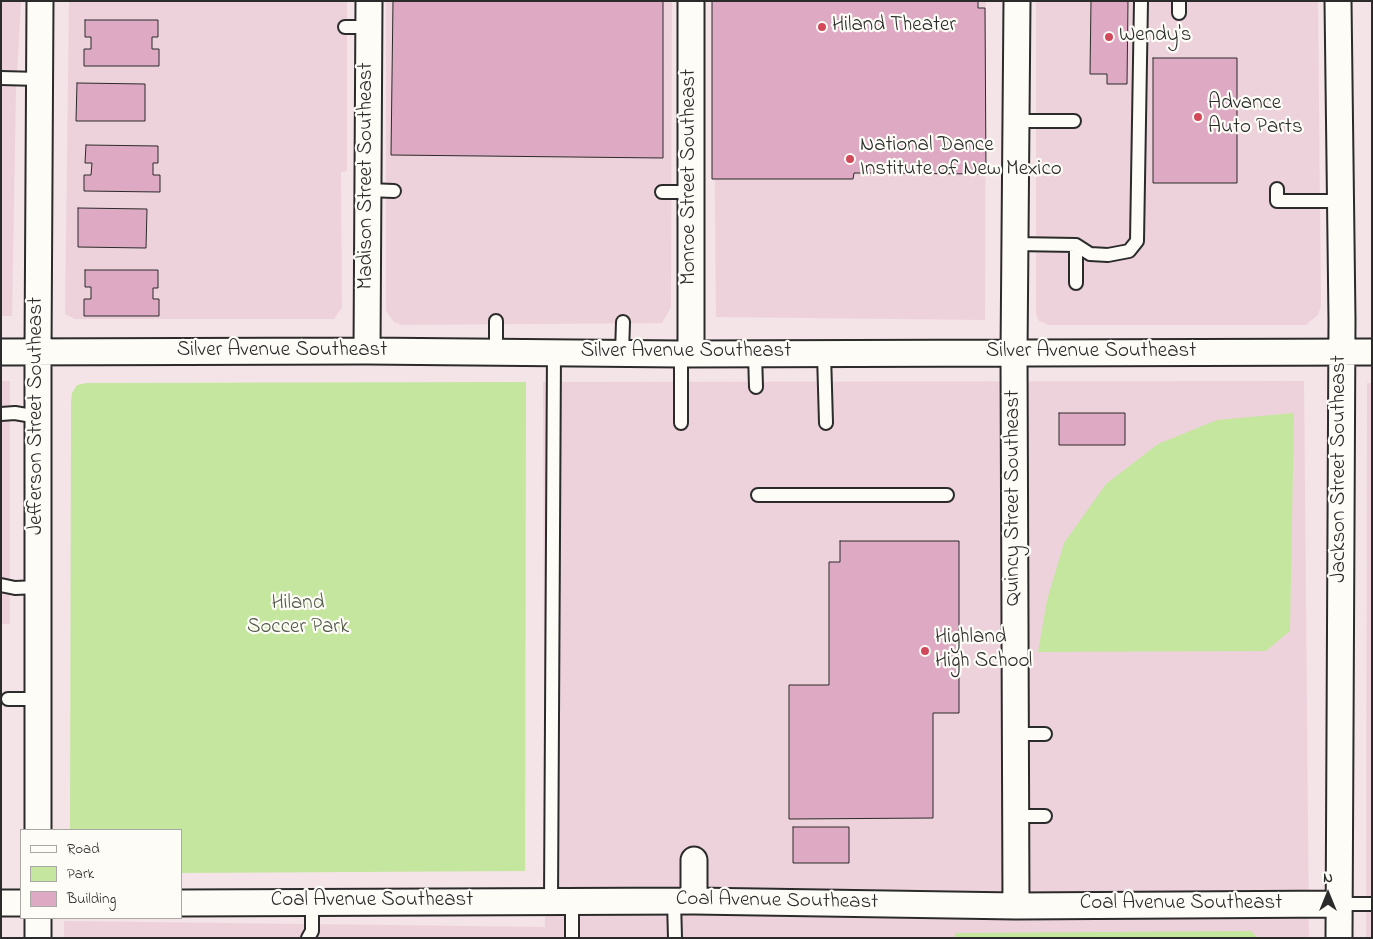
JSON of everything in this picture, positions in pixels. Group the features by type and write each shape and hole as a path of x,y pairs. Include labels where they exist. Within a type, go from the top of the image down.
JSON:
{"street":[{"name":"Jefferson Street Southeast","path":"38,829 40,1"},
{"name":"Madison Street Southeast","path":"367,351 368,190 357,27 369,1"},
{"name":"Monroe Street Southeast","path":"686,354 691,192 691,1"},
{"name":"Quincy Street Southeast","path":"1016,906 1014,354 1017,1"},
{"name":"Jackson Street Southeast","path":"1338,1 1342,352 1339,938"},
{"name":"Silver Avenue Southeast","path":"1,352 367,351 686,354 1372,352"},
{"path":"684,901 694,860"},
{"name":"Coal Avenue Southeast","path":"182,903 684,901 1016,906 1339,904"},
{"path":"1,903 20,903"},
{"path":"38,919 38,938"}],"lane":[{"path":"1015,244 1076,245 1090,254 1108,255 1129,251 1137,241 1141,1"},
{"path":"1,78 39,79"},
{"path":"1016,121 1074,121"},
{"path":"1277,189 1277,201 1340,201"},
{"path":"368,190 394,191"},
{"path":"662,192 691,192"},
{"path":"1076,245 1076,283"},
{"path":"496,321 496,352"},
{"path":"622,353 623,322"},
{"path":"554,352 562,901 572,938"},
{"path":"681,423 686,354"},
{"path":"755,354 756,387"},
{"path":"824,354 826,422"},
{"path":"1,414 38,417"},
{"path":"758,495 947,495"},
{"path":"1,585 16,588 38,588"},
{"path":"8,699 38,699"},
{"path":"1016,734 1045,734"},
{"path":"1016,816 1045,816"},
{"path":"675,938 684,901"},
{"path":"308,938 312,931 312,902"},
{"name":"Coal Avenue Southeast","path":"1339,904 1372,904"}],"shaded area":[{"path":"1,1 21,1 16,90 12,316 1,316"},
{"path":"69,1 347,1 347,171 341,172 342,307 334,319 75,319 65,314"},
{"path":"386,1 672,1 671,307 662,323 402,325 394,322 386,311"},
{"name":"National Dance Institute of New Mexico","path":"713,1 986,1 985,320 716,317"},
{"path":"1036,1 1318,1 1321,306 1318,315 1306,325 1049,325 1039,321 1036,314"},
{"path":"1,381 10,381 10,624 1,624"},
{"name":"Highland High School","path":"1304,381 1309,938 64,938 64,921 545,927 543,382"},
{"path":"1367,383 1372,383 1372,938 1366,938"}],"green space":[{"name":"Hiland Soccer Park","path":"526,382 525,871 182,873 182,829 70,829 71,403 72,393 77,385 87,383"},
{"path":"1294,413 1290,631 1266,651 1038,652 1047,600 1064,543 1106,484 1158,444 1217,420"},
{"path":"1251,931 1258,938 955,938 955,933"}],"building":[{"path":"393,1 663,1 663,158 391,155"},
{"path":"712,1 978,1 978,8 985,8 986,174 854,173 853,179 712,179"},
{"name":"Wendy's","path":"1091,1 1128,1 1127,84 1107,84 1107,74 1090,74"},
{"path":"85,20 158,20 158,37 152,37 152,49 159,49 159,66 84,66 84,49 91,49 91,37 85,37"},
{"path":"1153,58 1237,58 1237,183 1153,183"},
{"path":"77,83 145,84 145,121 76,121"},
{"path":"86,145 158,146 158,163 153,163 153,175 160,175 160,192 84,191 84,175 91,175 92,163 85,163"},
{"path":"78,208 147,209 146,248 78,247"},
{"path":"85,270 158,270 158,288 153,288 153,299 159,299 159,316 84,316 84,299 91,299 91,287 85,287"},
{"path":"1059,413 1125,413 1125,445 1059,445"},
{"path":"840,541 959,541 959,713 933,713 933,818 789,819 789,685 829,685 829,562 840,562"},
{"path":"793,827 849,827 849,863 793,863"}],"place":[{"name":"Hiland Theater","path":"822,27"},
{"name":"Wendy's","path":"1109,37"},
{"name":"Advance Auto Parts","path":"1198,117"},
{"name":"National Dance Institute of New Mexico","path":"850,159"},
{"name":"Highland High School","path":"925,651"}]}
